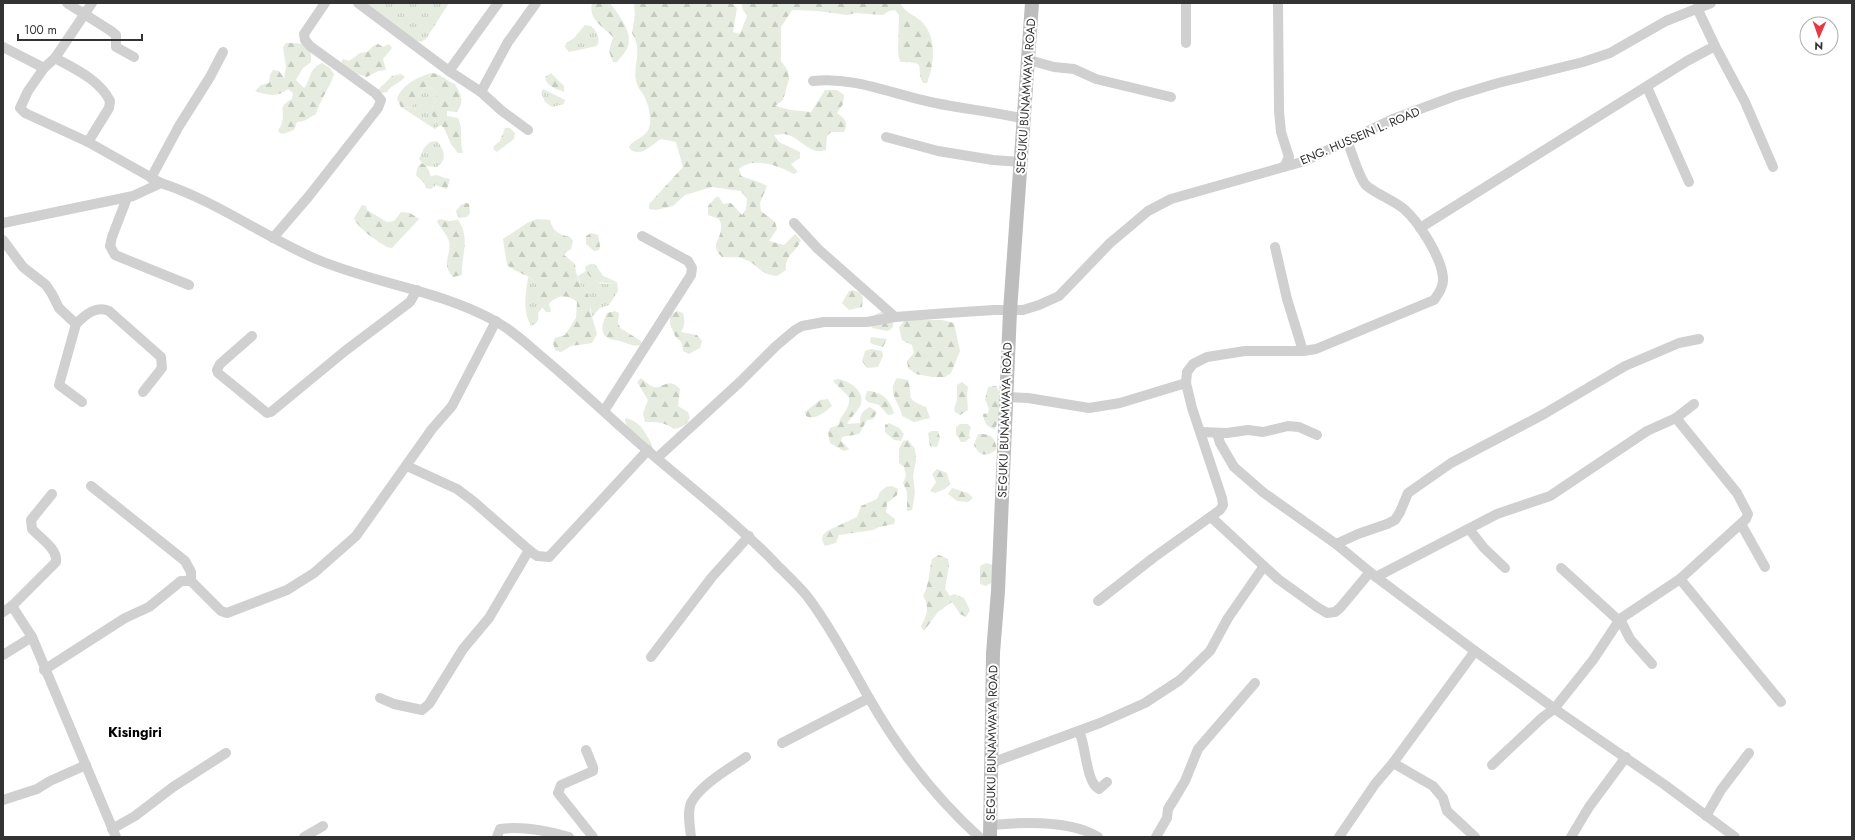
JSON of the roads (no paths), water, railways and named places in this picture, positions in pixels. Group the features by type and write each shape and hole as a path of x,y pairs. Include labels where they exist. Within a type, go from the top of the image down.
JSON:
{"main road":[{"name":"SEGUKU BUNAMWAYA ROAD","path":"990,831 993,653 998,591 1010,311 1025,119 1032,3"}],"street":[{"path":"68,3 116,35 116,47 134,57"},
{"path":"92,3 56,58 44,68 28,91 20,108 25,113 88,142 151,178 187,193 316,259 352,273 417,290 466,307 496,321 524,341 748,536 806,595 832,633 869,698 911,764 949,808 979,837"},
{"path":"273,238 309,196 378,108 381,100 374,93 310,46 305,40 304,34 325,3"},
{"path":"358,3 449,71 481,92 502,111 528,130"},
{"path":"449,71 498,3"},
{"path":"481,92 508,42 536,3"},
{"path":"1186,3 1186,43"},
{"path":"1278,3 1279,111 1281,132 1289,157 1284,167"},
{"name":"ENG. HUSSEIN L. ROAD","path":"657,458 795,330 812,323 867,322 895,317 994,310 1023,310 1059,296 1110,244 1148,211 1159,204 1171,199 1284,167 1319,155 1393,119 1456,96 1498,83 1583,62 1610,53 1666,21 1711,3"},
{"path":"1697,8 1715,46 1745,102 1773,167"},
{"path":"1420,228 1715,46"},
{"path":"3,47 44,68"},
{"path":"151,178 179,126 210,77 223,52"},
{"path":"56,58 80,71 106,92 110,101 109,108 88,142"},
{"path":"1029,60 1054,67 1074,69 1096,79 1170,97"},
{"path":"813,81 838,80 934,103 991,111 1025,119"},
{"path":"1647,87 1689,182"},
{"path":"886,137 938,151 993,160 1021,162"},
{"path":"1098,601 1153,558 1211,517 1220,510 1223,505 1201,432 1192,408 1186,383 1187,372 1193,364 1207,357 1245,351 1303,352 1316,349 1434,300 1441,291 1443,279 1441,269 1434,251 1420,228 1404,208 1365,184 1347,141"},
{"path":"3,223 127,198 161,183"},
{"path":"127,198 110,246 115,255 189,285"},
{"path":"794,223 825,255 895,317"},
{"path":"604,411 691,275 692,268 688,261 642,236"},
{"path":"3,240 24,267 46,286 59,308 76,324"},
{"path":"1275,247 1287,299 1303,352"},
{"path":"252,336 220,364 217,370 218,373 266,413 277,407 344,350 410,302 417,290"},
{"path":"82,402 59,385 76,324 88,313 99,309 109,311 161,357 162,368 143,392"},
{"path":"91,486 185,561 191,572 192,581 224,613 287,590 314,573 356,536 432,429 452,406 496,321"},
{"path":"1336,544 1395,520 1408,493 1451,464 1544,414 1625,366 1679,343 1699,339"},
{"path":"1006,397 1028,398 1089,408 1120,403 1186,383"},
{"path":"1211,517 1278,579 1317,607 1328,613 1335,612 1373,574 1469,529 1497,514 1550,496 1647,431 1676,418 1694,404"},
{"path":"1492,764 1543,717 1554,709 1593,660 1620,619 1680,579 1741,524 1748,514 1737,493 1676,418"},
{"path":"1201,432 1217,433 1248,430 1263,432 1288,426 1299,427 1317,435"},
{"path":"1217,433 1220,443 1234,467 1264,493 1336,544 1373,574 1554,709 1626,757 1735,837"},
{"path":"406,466 457,489 529,550 538,556 550,557 648,450"},
{"path":"3,612 12,606 56,562 57,557 54,552 32,529 31,525 31,520 52,494"},
{"path":"1741,524 1765,567"},
{"path":"1469,529 1488,553 1505,568"},
{"path":"651,657 712,577 748,536"},
{"path":"380,698 394,704 422,710 429,704 462,649 489,618 529,550"},
{"path":"991,763 1079,731 1145,703 1180,680 1210,651 1228,618 1264,566"},
{"path":"1561,568 1616,618 1620,619 1630,639 1652,664"},
{"path":"1680,579 1781,702"},
{"path":"44,670 125,618 149,607 181,581 192,581"},
{"path":"12,606 32,637 44,670 114,833 174,788 226,753"},
{"path":"3,655 32,637"},
{"path":"1339,837 1375,784 1393,763 1475,651"},
{"path":"1156,837 1167,818 1168,809 1185,781 1198,749 1255,683"},
{"path":"782,743 869,698"},
{"path":"1079,731 1084,743 1091,781 1099,789 1107,782"},
{"path":"586,750 593,767 593,771 561,785 558,793 581,824 593,837"},
{"path":"1706,816 1721,790 1749,753"},
{"path":"691,837 689,820 691,803 701,790 746,757"},
{"path":"1572,837 1589,807 1626,757"},
{"path":"1393,763 1433,786 1443,798 1447,811 1475,837"},
{"path":"3,800 37,789 50,781 86,765"},
{"path":"990,831 1041,824 1073,828 1098,837"},
{"path":"304,837 323,826"},
{"path":"497,837 500,829 510,828 554,833 568,837"}],"district":[{"name":"Kisingiri","path":"135,732"}]}
